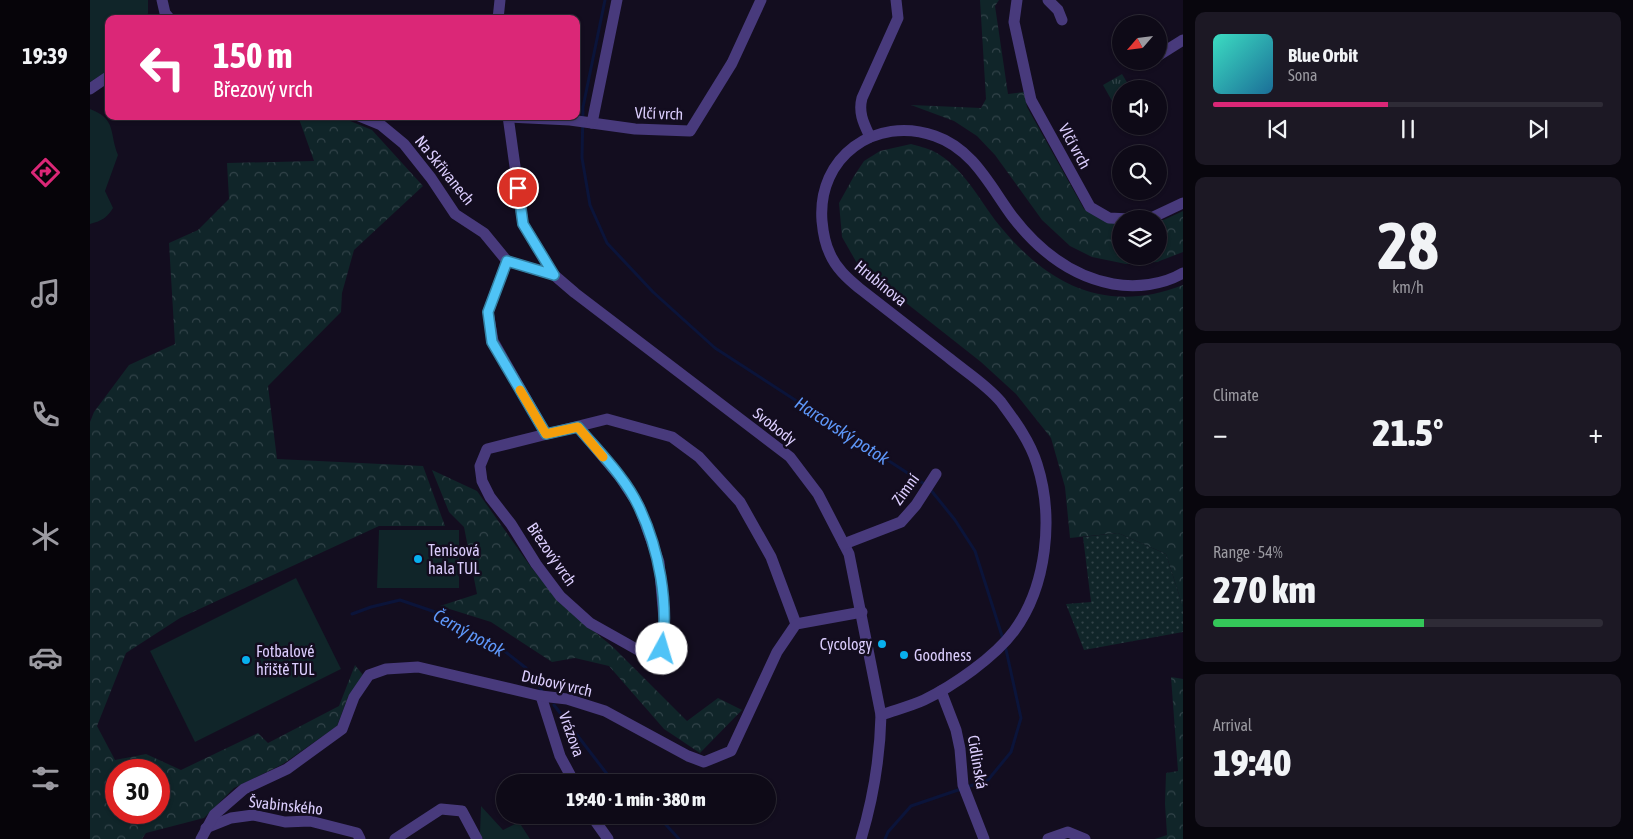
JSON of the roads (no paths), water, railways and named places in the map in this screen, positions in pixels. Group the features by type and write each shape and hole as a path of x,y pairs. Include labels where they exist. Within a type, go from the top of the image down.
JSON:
{"street":[{"path":"162,0 166,15"},
{"path":"498,15 500,0"},
{"path":"589,123 617,0"},
{"name":"Vlčí vrch","path":"570,120 636,129 690,131 732,63 761,0"},
{"path":"870,137 861,118 860,106 898,18 896,0"},
{"name":"Vlčí vrch","path":"1017,0 1014,22 1031,100 1090,207 1112,218"},
{"path":"1048,0 1058,10 1062,20"},
{"path":"1168,49 1183,40"},
{"path":"90,89 105,79"},
{"name":"Na Skřivanech","path":"368,120 380,125 404,144 431,178 455,214 484,233 507,261"},
{"name":"Svobody","path":"508,120 523,224 554,275 790,458 818,494 849,554 881,715 881,742 878,765 861,839"},
{"name":"Hrubínova","path":"881,715 918,702 941,691 992,654 1013,632 1029,604 1037,584 1042,566 1046,532 1042,487 1037,464 1028,443 999,400 980,382 845,276 830,254 825,241 821,211 822,198 827,182 837,164 858,143 870,137 904,129 921,131 955,145 968,156 1033,241 1054,259 1078,273 1092,279 1122,286 1150,285 1183,273"},
{"path":"1167,211 1183,203"},
{"path":"546,434 492,342 488,312 507,261 554,275"},
{"name":"Březový vrch","path":"578,427 620,477 639,506 659,562 665,631 662,649 657,654 648,655 638,650 590,623 560,596 536,564 511,524 490,497 482,481 480,466 487,448 607,420 672,437 699,457 740,502 771,557 796,624"},
{"name":"Zimní","path":"844,544 901,522 916,505 934,476"},
{"path":"796,624 862,612"},
{"name":"Dubový vrch","path":"201,839 214,815 244,789 286,769 342,729 354,697 369,675 386,669 418,667 542,696 567,699 605,711 688,756 704,762 731,751 777,652 796,624"},
{"name":"Cidlinská","path":"941,691 956,730 964,790 984,839"},
{"name":"Vrázova","path":"542,696 560,756 570,774"},
{"path":"395,839 441,809 462,811 477,839"},
{"name":"Švabinského","path":"206,828 231,818 253,815 285,822 310,821 356,833 360,839"},
{"path":"597,824 608,839"},
{"path":"1048,839 1068,832 1085,839"}],"waterway":[{"name":"Harcovský potok","path":"605,0 583,107 582,158 590,205 607,243 653,292 715,348 926,485"},
{"name":"Harcovský potok","path":"930,489 955,520 975,551 1003,639"},
{"name":"Černý potok","path":"352,614 400,600 447,616 498,646 526,668 543,692"},
{"name":"Harcovský potok","path":"967,787 988,780 1011,752 1021,718 1005,645"},
{"name":"Černý potok","path":"554,705 607,774"},
{"name":"Harcovský potok","path":"885,839 888,832 911,806 961,789"},
{"name":"Černý potok","path":"665,824 679,839"}],"place":[{"name":"Tenisová hala TUL","path":"418,559"},
{"name":"Cycology","path":"882,644"},
{"name":"Goodness","path":"904,655"},
{"name":"Fotbalové hřiště TUL","path":"246,660"}]}
